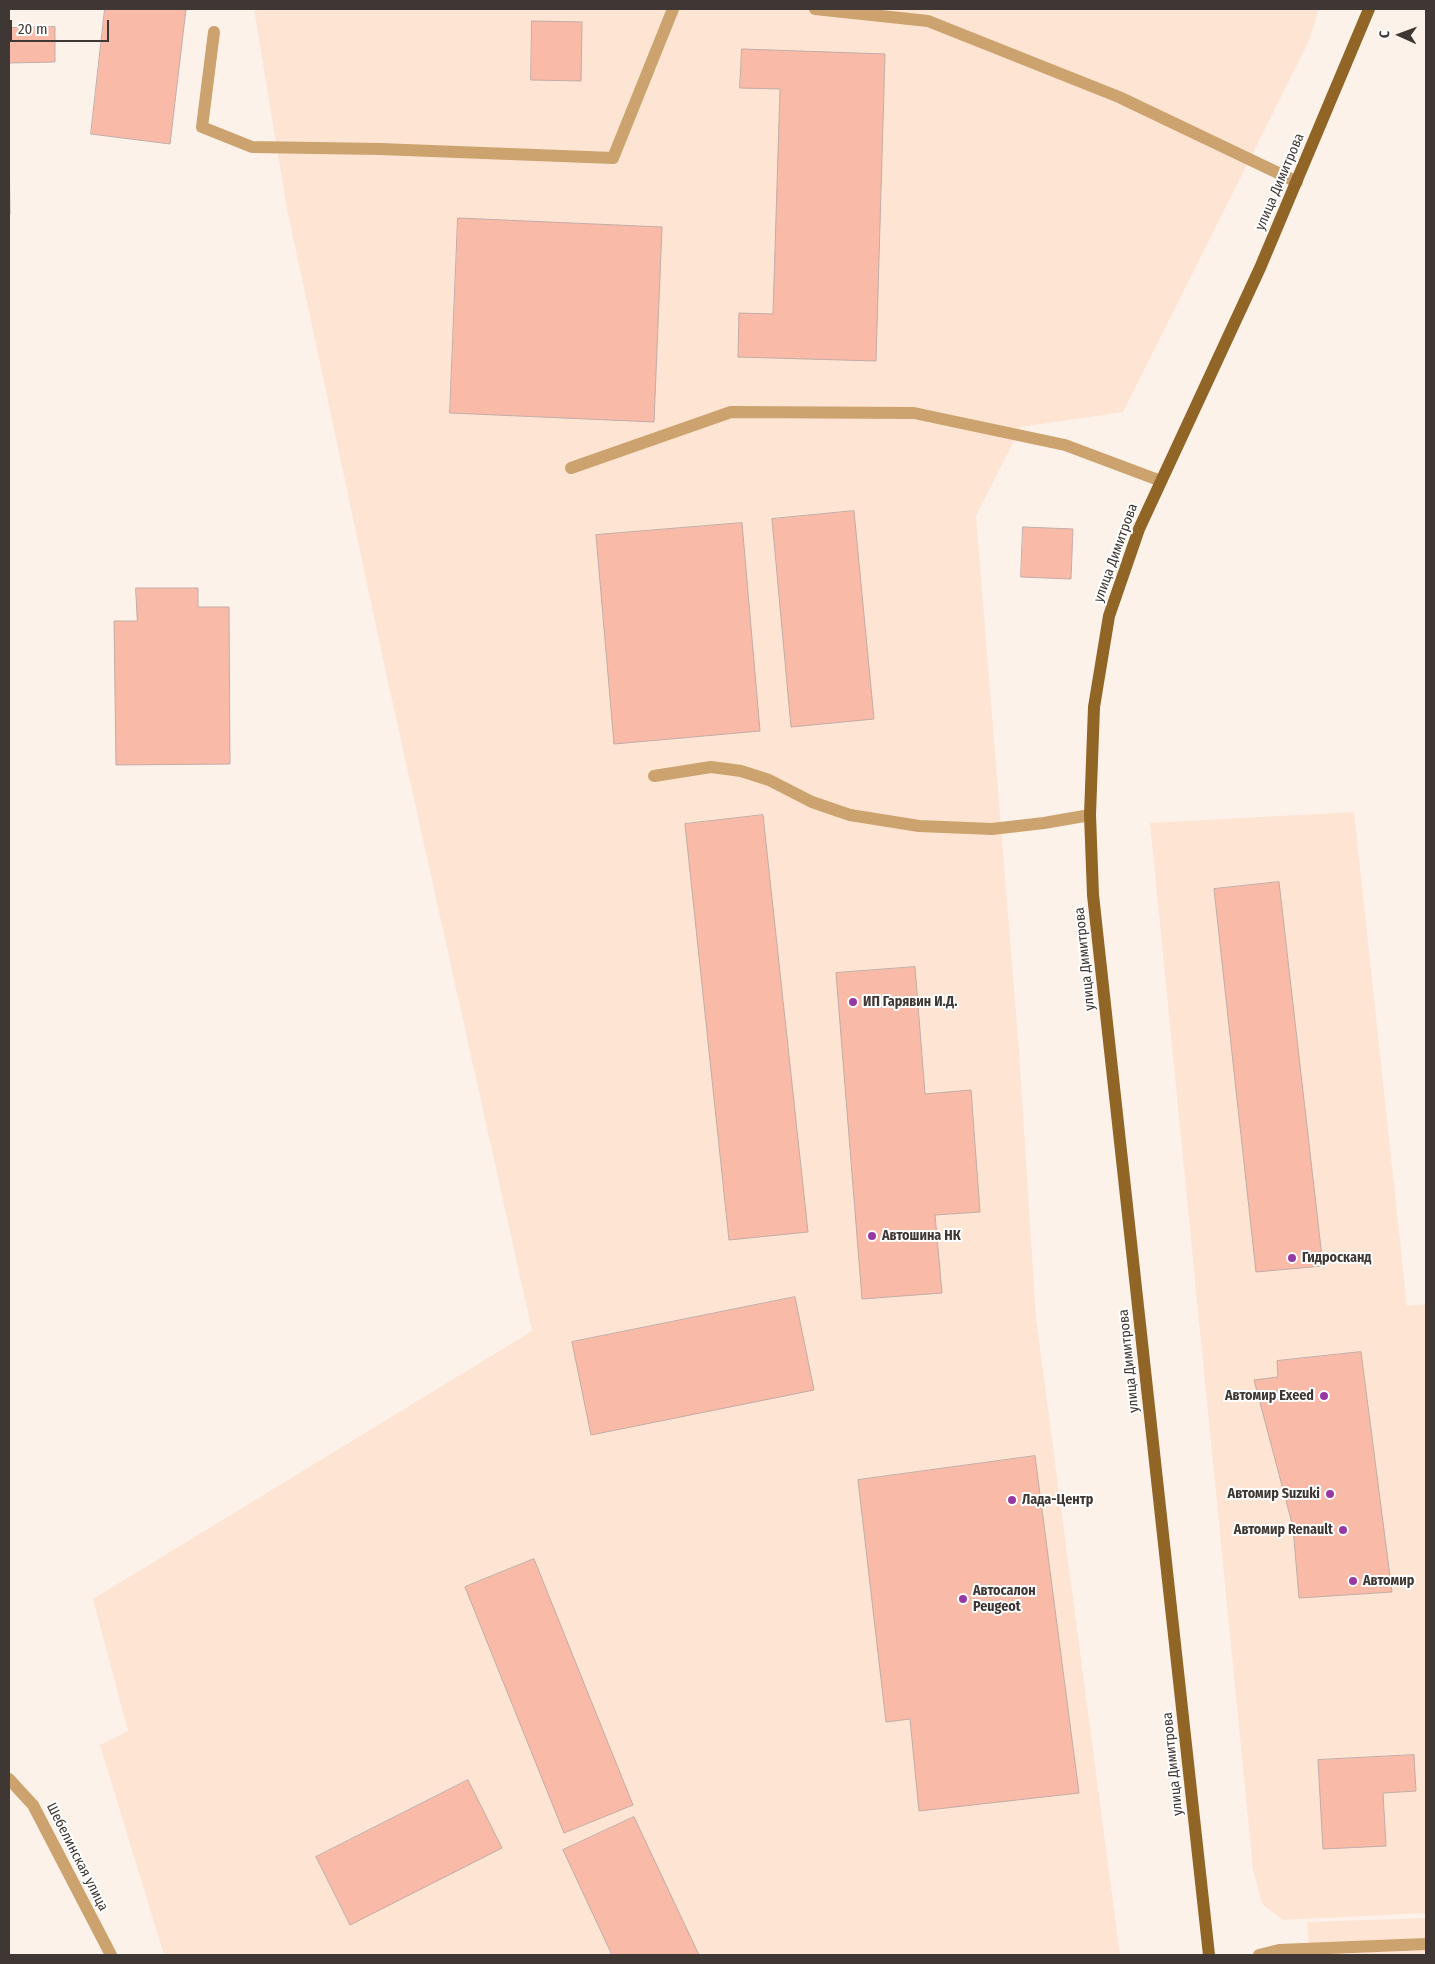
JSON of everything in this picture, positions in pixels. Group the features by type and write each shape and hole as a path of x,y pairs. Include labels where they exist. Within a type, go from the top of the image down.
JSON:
{"main road":[{"name":"улица Димитрова","path":"1209,1955 1093,895 1090,814 1094,706 1109,616 1138,529 1260,268 1369,9"}],"street":[{"path":"214,32 202,127 252,147 380,149 613,158 673,9"},
{"path":"815,9 928,20 1119,97 1297,182"},
{"path":"571,468 731,412 914,413 1065,445 1161,482"},
{"path":"654,776 711,767 741,771 769,780 812,802 850,815 919,826 992,830 1090,814"},
{"name":"Шебелинская улица","path":"9,1779 33,1805 111,1955"},
{"path":"1259,1955 1278,1950 1426,1944"}],"shaded area":[{"path":"254,9 1319,9 1308,43 1123,412 1021,427 976,516 1019,1051 1036,1318 1120,1955 164,1955 100,1745 128,1731 93,1599 532,1331 388,682 287,209"},
{"path":"1354,812 1407,1306 1426,1304 1426,1913 1283,1920 1262,1904 1253,1869 1150,823"},
{"path":"1426,1918 1426,1955 1310,1955 1307,1922"}],"building":[{"path":"105,9 186,9 170,144 91,134"},
{"path":"532,21 582,22 581,81 531,80"},
{"path":"55,27 55,62 9,63 9,28"},
{"path":"742,49 885,54 876,361 738,357 739,313 773,314 780,89 740,88"},
{"path":"9,130 10,214 9,214"},
{"path":"458,218 662,227 654,422 450,413"},
{"path":"854,511 874,719 791,727 772,519"},
{"path":"742,523 760,731 614,744 596,535"},
{"path":"1023,527 1073,529 1071,579 1021,577"},
{"path":"136,588 198,588 198,607 229,607 230,764 116,765 114,621 137,621"},
{"path":"763,815 808,1232 729,1240 685,824"},
{"path":"1279,882 1323,1266 1256,1272 1214,889"},
{"path":"915,967 925,1094 971,1090 980,1212 935,1215 942,1293 862,1299 836,973"},
{"path":"795,1297 814,1390 591,1435 572,1342"},
{"path":"1361,1352 1392,1592 1299,1598 1293,1527 1254,1380 1278,1377 1277,1361"},
{"name":"Автосалон Peugeot","path":"1035,1456 1079,1793 919,1811 910,1719 886,1722 858,1480"},
{"path":"534,1559 633,1805 564,1833 465,1587"},
{"path":"1414,1755 1416,1791 1383,1793 1386,1846 1323,1849 1318,1760"},
{"path":"468,1780 502,1848 350,1925 316,1857"},
{"path":"634,1817 699,1955 612,1955 563,1850"}],"place":[{"name":"ИП Гарявин И.Д.","path":"853,1002"},
{"name":"Автошина НК","path":"872,1236"},
{"name":"Гидросканд","path":"1292,1258"},
{"name":"Автомир Exeed","path":"1324,1396"},
{"name":"Автомир Suzuki","path":"1330,1494"},
{"name":"Лада-Центр","path":"1012,1500"},
{"name":"Автомир Renault","path":"1343,1530"},
{"name":"Автомир","path":"1353,1581"},
{"name":"Автосалон Peugeot","path":"963,1599"}]}
